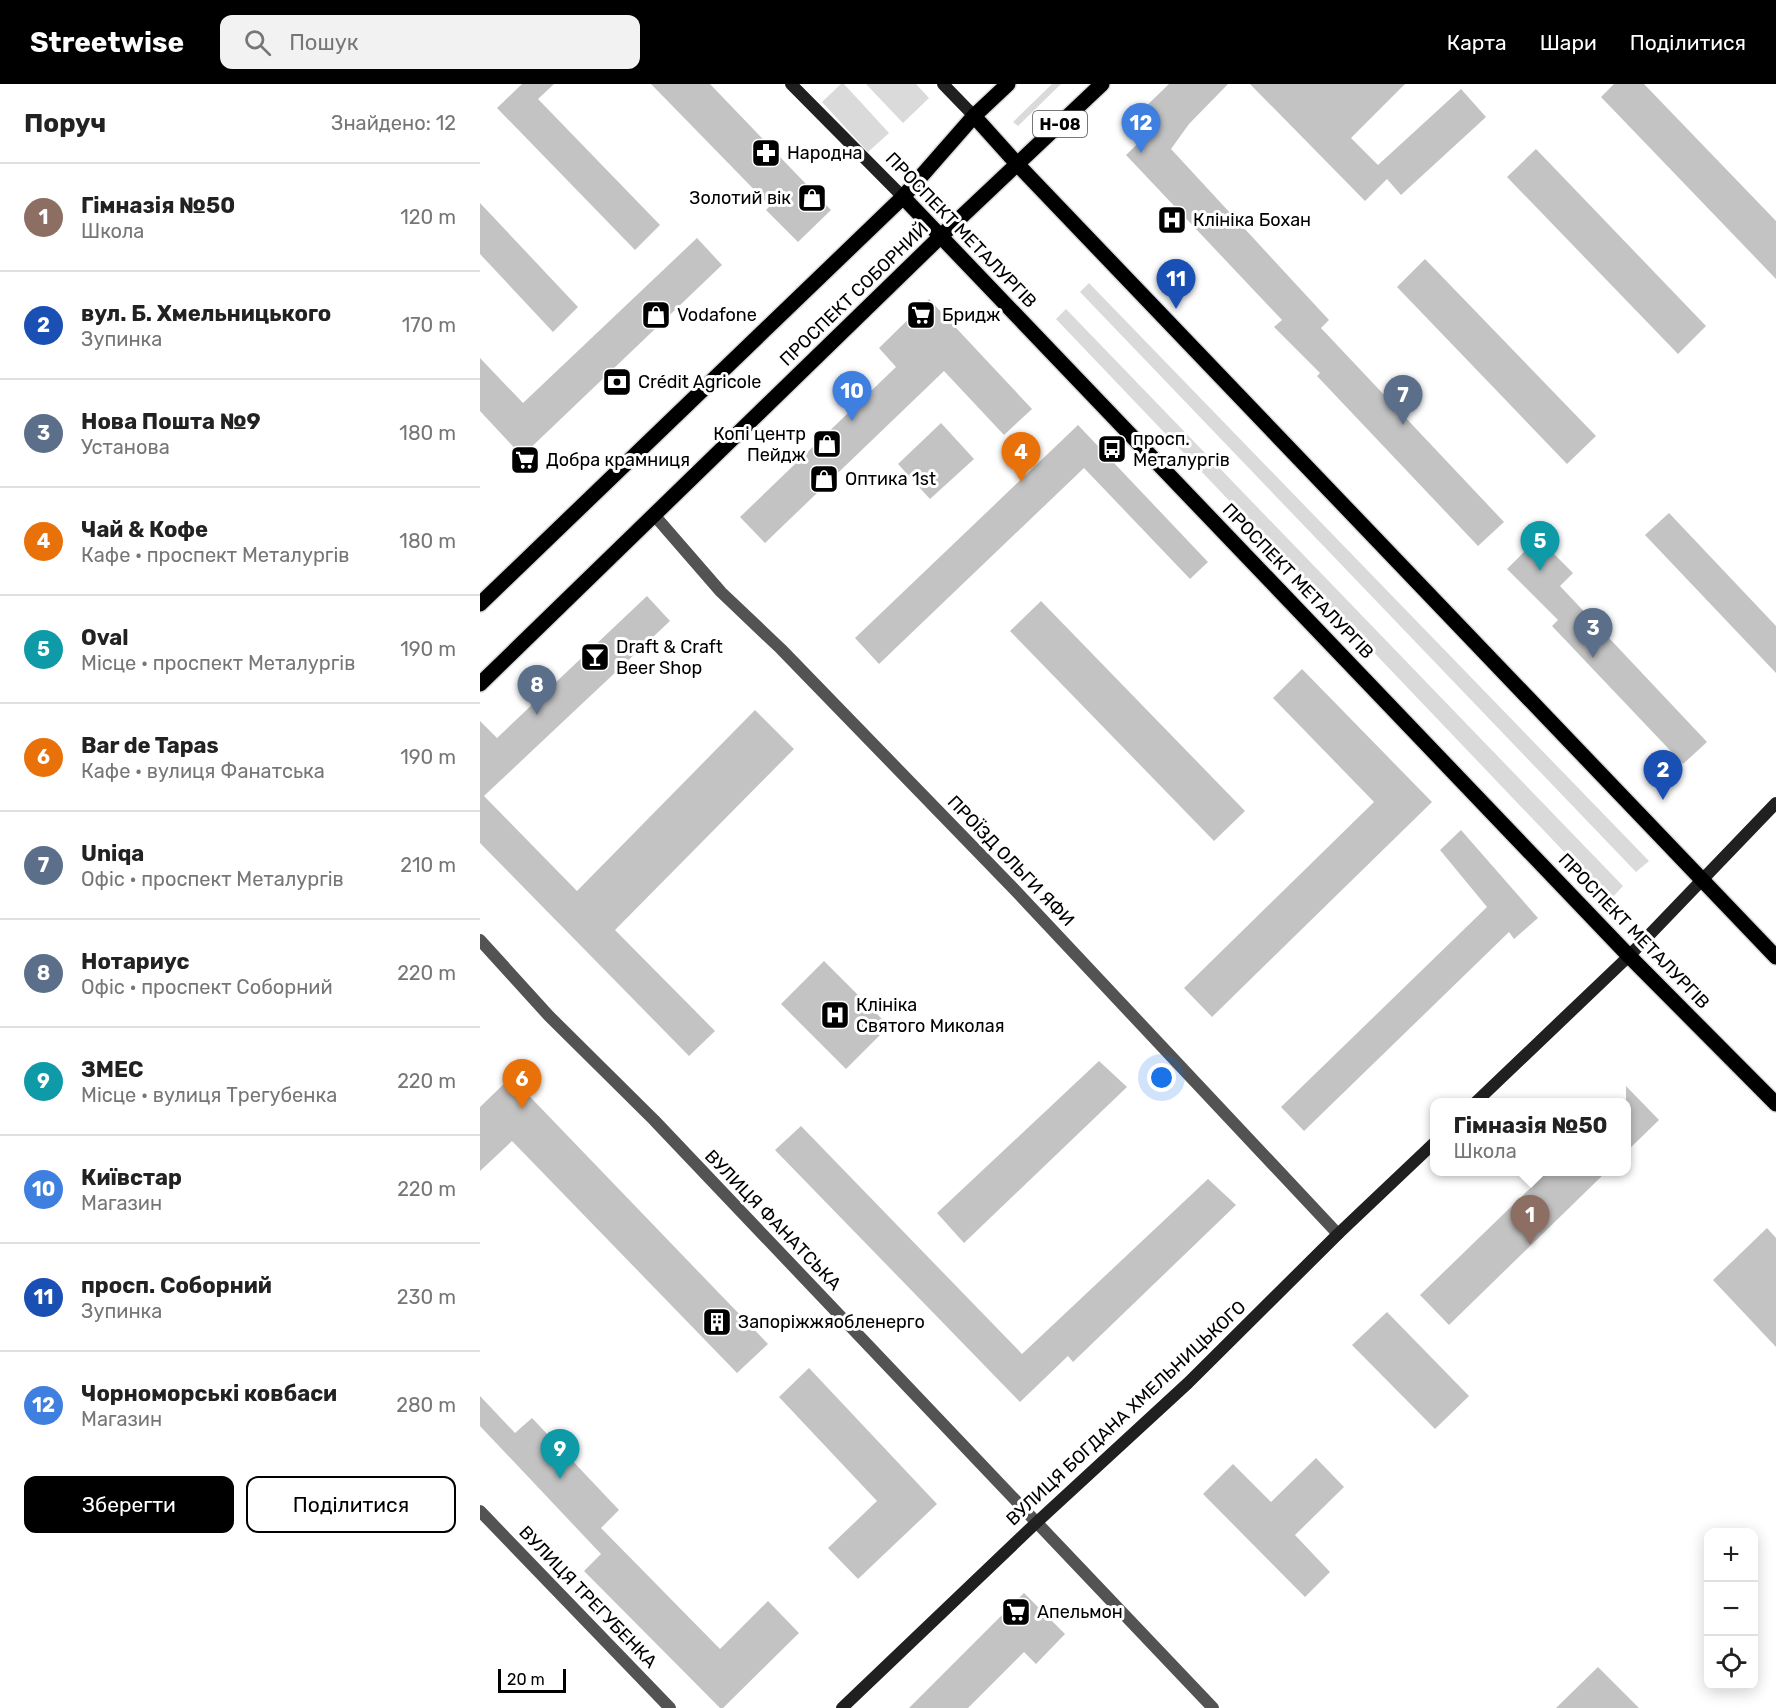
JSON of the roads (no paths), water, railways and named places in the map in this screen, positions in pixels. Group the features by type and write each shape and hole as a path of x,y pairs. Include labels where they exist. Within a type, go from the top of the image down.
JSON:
{"main road":[{"name":"ПРОСПЕКТ МЕТАЛУРГІВ","path":"791,84 941,236 1629,956 1776,1104"},
{"path":"943,84 1776,957"},
{"name":"ПРОСПЕКТ СОБОРНИЙ","path":"480,604 903,197 974,116 1008,84"},
{"name":"ПРОСПЕКТ СОБОРНИЙ","path":"480,684 941,236 1102,84"},
{"path":"1480,1098 1629,956 1776,803"},
{"name":"ВУЛИЦЯ БОГДАНА ХМЕЛЬНИЦЬКОГО","path":"842,1708 1037,1522 1188,1383 1338,1234 1430,1147"}],"street":[{"name":"ПРОЇЗД ОЛЬГИ ЯФИ","path":"655,516 721,592 781,649 1013,888 1338,1234"},
{"name":"ВУЛИЦЯ ФАНАТСЬКА","path":"480,940 549,1016 662,1128 1213,1708"},
{"name":"ВУЛИЦЯ ТРЕГУБЕНКА","path":"480,1511 670,1708"}],"place":[{"name":"Народна","path":"766,153"},
{"name":"Чорноморські ковбаси","path":"1141,153"},
{"name":"Золотий вік","path":"812,198"},
{"name":"Клініка Бохан","path":"1172,220"},
{"name":"просп. Соборний","path":"1176,309"},
{"name":"Vodafone","path":"656,315"},
{"name":"Бридж","path":"921,315"},
{"name":"Crédit Agricole","path":"617,382"},
{"name":"Київстар","path":"852,421"},
{"name":"Uniqa","path":"1403,425"},
{"name":"Копі центр Пейдж","path":"827,444"},
{"name":"просп. Металургів","path":"1112,449"},
{"name":"Добра крамниця","path":"525,460"},
{"name":"Оптика 1st","path":"824,479"},
{"name":"Чай & Кофе","path":"1021,482"},
{"name":"Oval","path":"1540,571"},
{"name":"Draft & Craft Beer Shop","path":"595,657"},
{"name":"Нова Пошта №9","path":"1593,658"},
{"name":"Нотариус","path":"537,715"},
{"name":"вул. Б. Хмельницького","path":"1663,800"},
{"name":"Клініка Святого Миколая","path":"835,1015"},
{"name":"Bar de Tapas","path":"522,1109"},
{"name":"Гімназія №50","path":"1530,1245"},
{"name":"Запоріжжяобленерго","path":"717,1322"},
{"name":"ЗМЕС","path":"560,1479"},
{"name":"Апельмон","path":"1016,1612"}]}
